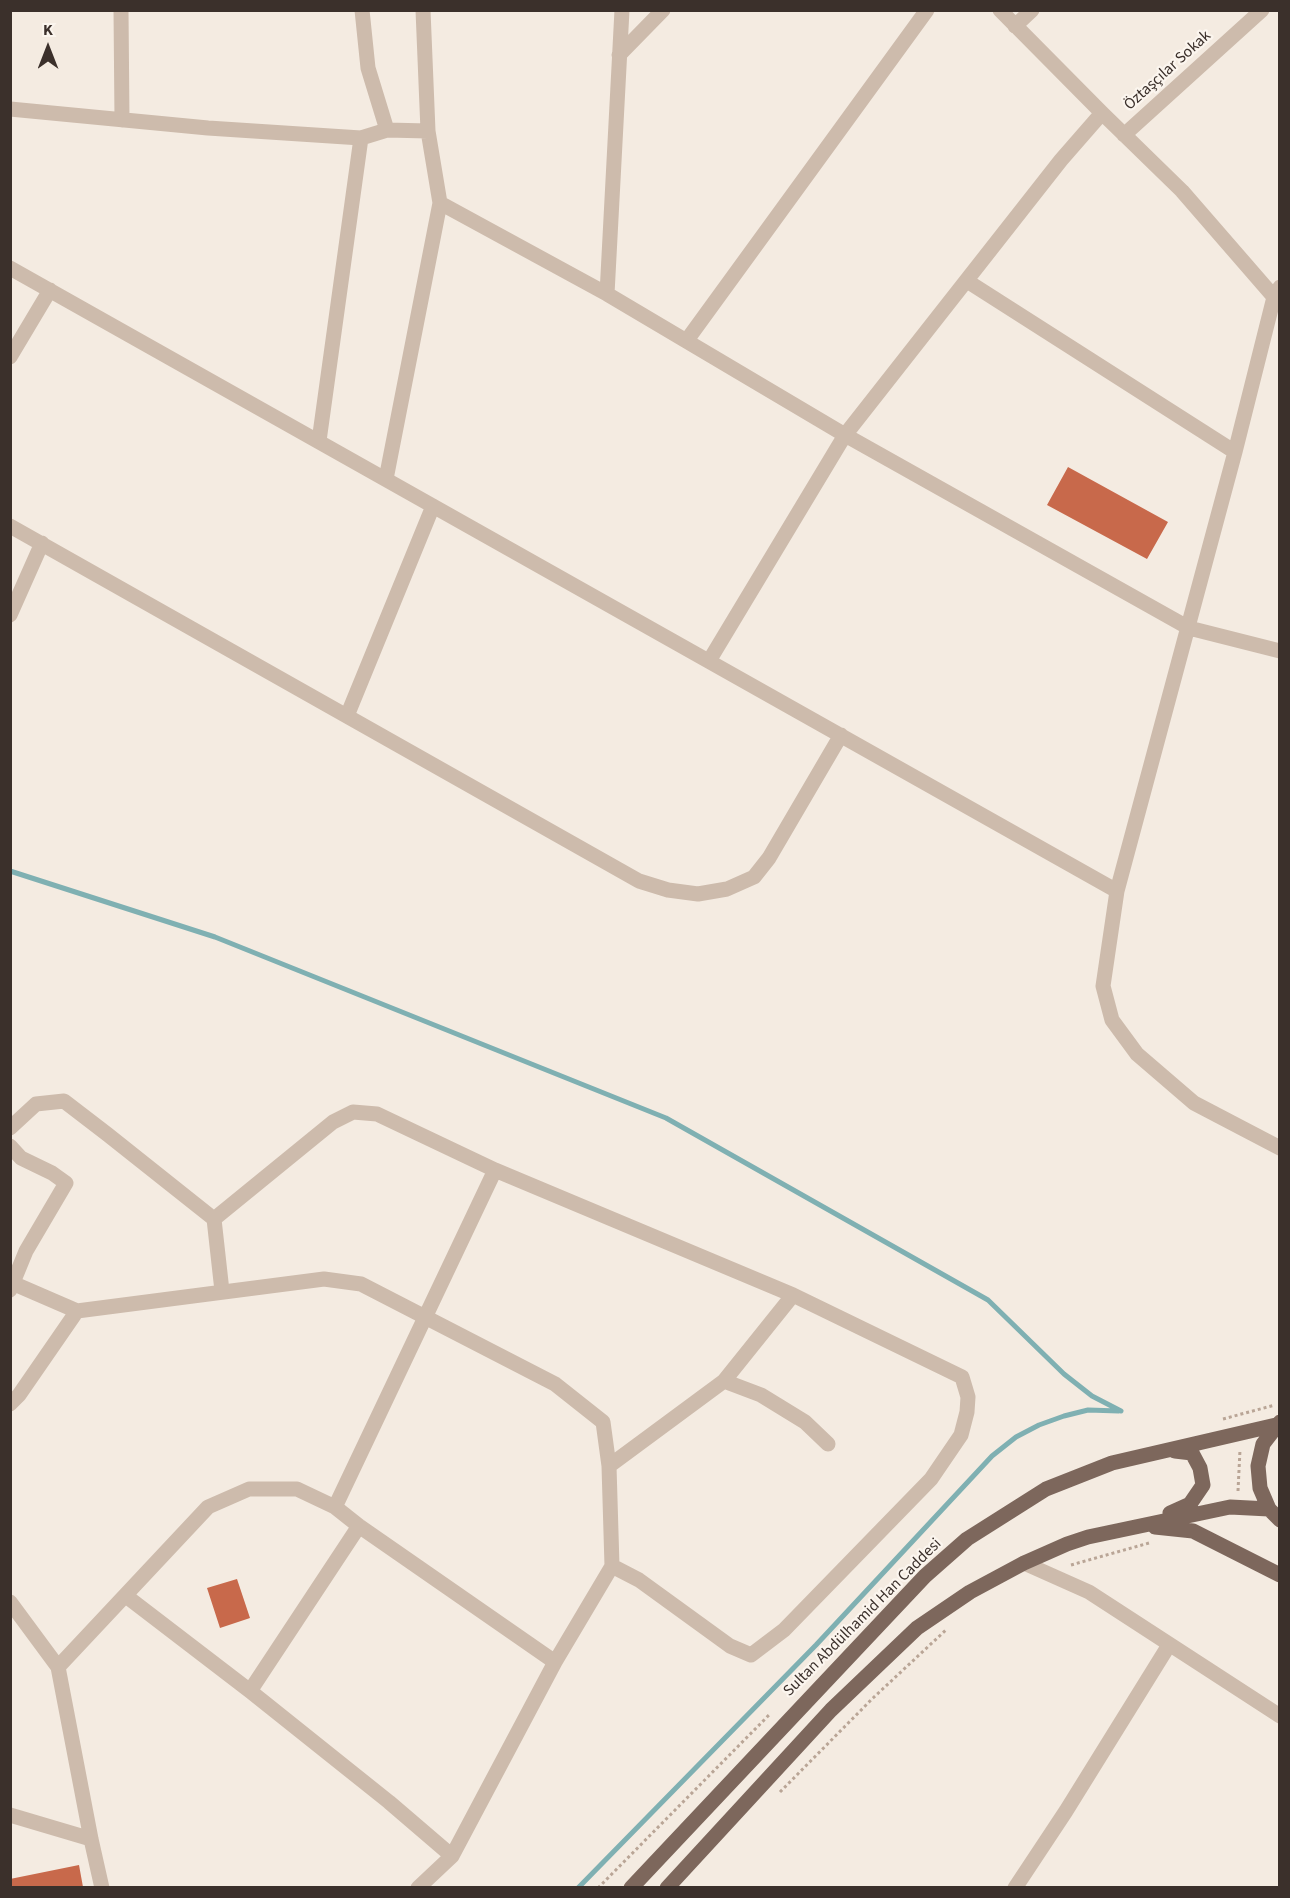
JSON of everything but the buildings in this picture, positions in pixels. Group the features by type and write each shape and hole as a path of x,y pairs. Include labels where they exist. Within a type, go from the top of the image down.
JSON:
{"main road":[{"name":"Sultan Abdülhamid Han Caddesi","path":"631,1887 925,1576 967,1539 1046,1489 1112,1462 1278,1423"},
{"path":"1277,1517 1260,1488 1258,1466 1263,1444 1278,1423"},
{"path":"1140,1526 1190,1504 1203,1485 1200,1468 1192,1452 1168,1450"},
{"path":"667,1887 831,1710 917,1628 970,1592 1024,1563 1088,1537 1230,1507 1277,1517"},
{"path":"1140,1526 1193,1531 1280,1575"}],"street":[{"path":"121,10 122,120"},
{"path":"362,10 368,68 387,129"},
{"path":"386,479 440,203 428,131 423,10"},
{"path":"607,294 622,10"},
{"path":"620,55 663,10"},
{"path":"687,340 927,10"},
{"path":"1000,10 1182,191 1278,295 1117,891 1103,986 1112,1020 1137,1054 1194,1103 1280,1148"},
{"path":"1015,26 1032,10"},
{"name":"Öztaşçılar Sokak","path":"1124,135 1262,10"},
{"path":"10,110 208,128 360,138 387,129 428,131"},
{"path":"709,661 845,435 1061,160 1102,113"},
{"path":"319,441 360,138"},
{"path":"440,203 607,294 845,435 1189,628 1280,651"},
{"path":"10,268 1117,891"},
{"path":"967,281 1235,452"},
{"path":"10,357 50,290"},
{"path":"347,716 433,506"},
{"path":"10,526 639,881 668,890 698,894 727,889 754,877 769,858 841,735"},
{"path":"10,615 42,543"},
{"path":"10,1128 36,1104 64,1101 214,1218 222,1291"},
{"path":"214,1218 333,1122 353,1112 377,1114 495,1170 793,1295 962,1377 968,1397 961,1435 931,1479 783,1630 751,1655 730,1646 639,1580 612,1566"},
{"path":"10,1146 21,1158 52,1173 66,1183 26,1251 12,1285 77,1311 324,1279 360,1284 427,1316 555,1384 603,1422 609,1466 612,1566 555,1662 452,1856 418,1887"},
{"path":"335,1507 495,1170"},
{"path":"609,1466 724,1381 793,1295"},
{"path":"10,1404 19,1395 77,1311"},
{"path":"724,1381 770,1400 805,1422 828,1444"},
{"path":"58,1667 208,1507 249,1489 297,1489 335,1507 555,1662"},
{"path":"250,1691 359,1526"},
{"path":"1024,1563 1089,1592 1280,1716"},
{"path":"126,1596 250,1691 452,1856"},
{"path":"10,1602 58,1667 102,1887"},
{"path":"1015,1887 1066,1811 1169,1644"},
{"path":"10,1815 91,1839"}],"path":[{"path":"1048,1574 1159,1540"},
{"path":"775,1797 873,1698 949,1628"}],"waterway":[{"path":"10,871 215,937 666,1118 988,1300 1064,1374 1092,1396 1121,1411"},
{"path":"578,1888 816,1645 992,1456 1016,1437 1064,1416 1088,1410 1119,1411"}]}
